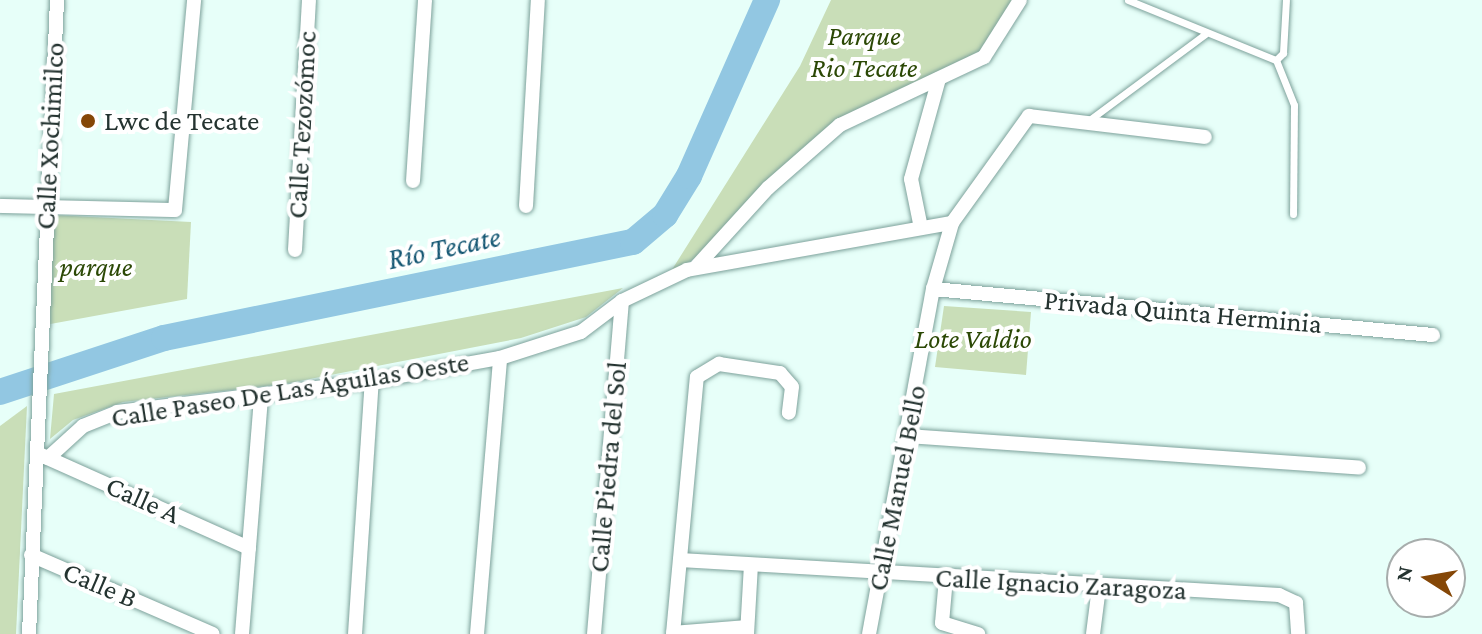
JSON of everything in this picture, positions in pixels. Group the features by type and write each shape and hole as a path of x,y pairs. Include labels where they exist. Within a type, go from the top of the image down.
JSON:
{"street":[{"name":"Calle Xochimilco","path":"29,634 31,555 42,455 41,320 57,0"},
{"path":"0,206 175,210 194,0"},
{"name":"Calle Tezozómoc","path":"295,250 309,0"},
{"path":"413,181 425,0"},
{"path":"526,206 538,0"},
{"path":"696,267 768,188 840,125 984,57 1020,0"},
{"path":"921,228 911,179 939,79"},
{"name":"Calle Manuel Bello","path":"869,634 933,289 952,223 1029,116 1205,137"},
{"name":"Calle Paseo De Las Águilas Oeste","path":"42,455 83,426 117,412 261,397 500,358 581,332 622,301 696,267 952,223"},
{"name":"Privada Quinta Herminia","path":"933,289 1433,335"},
{"name":"Calle Piedra del Sol","path":"594,634 622,301"},
{"path":"477,634 500,358"},
{"path":"751,565 747,631 673,633 697,377 719,364 780,373 790,381 789,413"},
{"path":"355,634 372,381"},
{"path":"242,634 261,397"},
{"path":"907,436 1359,468"},
{"name":"Calle A","path":"42,455 249,548"},
{"name":"Calle B","path":"31,555 213,634"},
{"name":"Calle Ignacio Zaragoza","path":"680,560 1099,587 1279,595 1296,603 1298,634"},
{"path":"946,578 942,623 978,634"},
{"path":"1093,634 1099,587"}],"lane":[{"path":"1128,0 1205,34 1276,60 1294,105 1293,214"},
{"path":"1276,60 1283,53 1286,0"},
{"path":"1085,124 1205,34"}],"green space":[{"name":"Parque Rio Tecate","path":"831,0 1019,0 978,60 868,106 713,246 668,276 800,66"},
{"name":"parque","path":"52,215 191,222 187,299 45,325"},
{"path":"623,288 586,317 521,338 284,384 123,402 73,420 50,439 54,394"},
{"name":"Lote Valdio","path":"944,306 1031,312 1026,375 935,367"},
{"path":"27,406 16,634 0,634 0,426"}],"waterway":[{"name":"Río Tecate","path":"0,392 164,338 633,242 665,215 689,176 767,0"}],"place":[{"name":"Lwc de Tecate","path":"88,121"}]}
